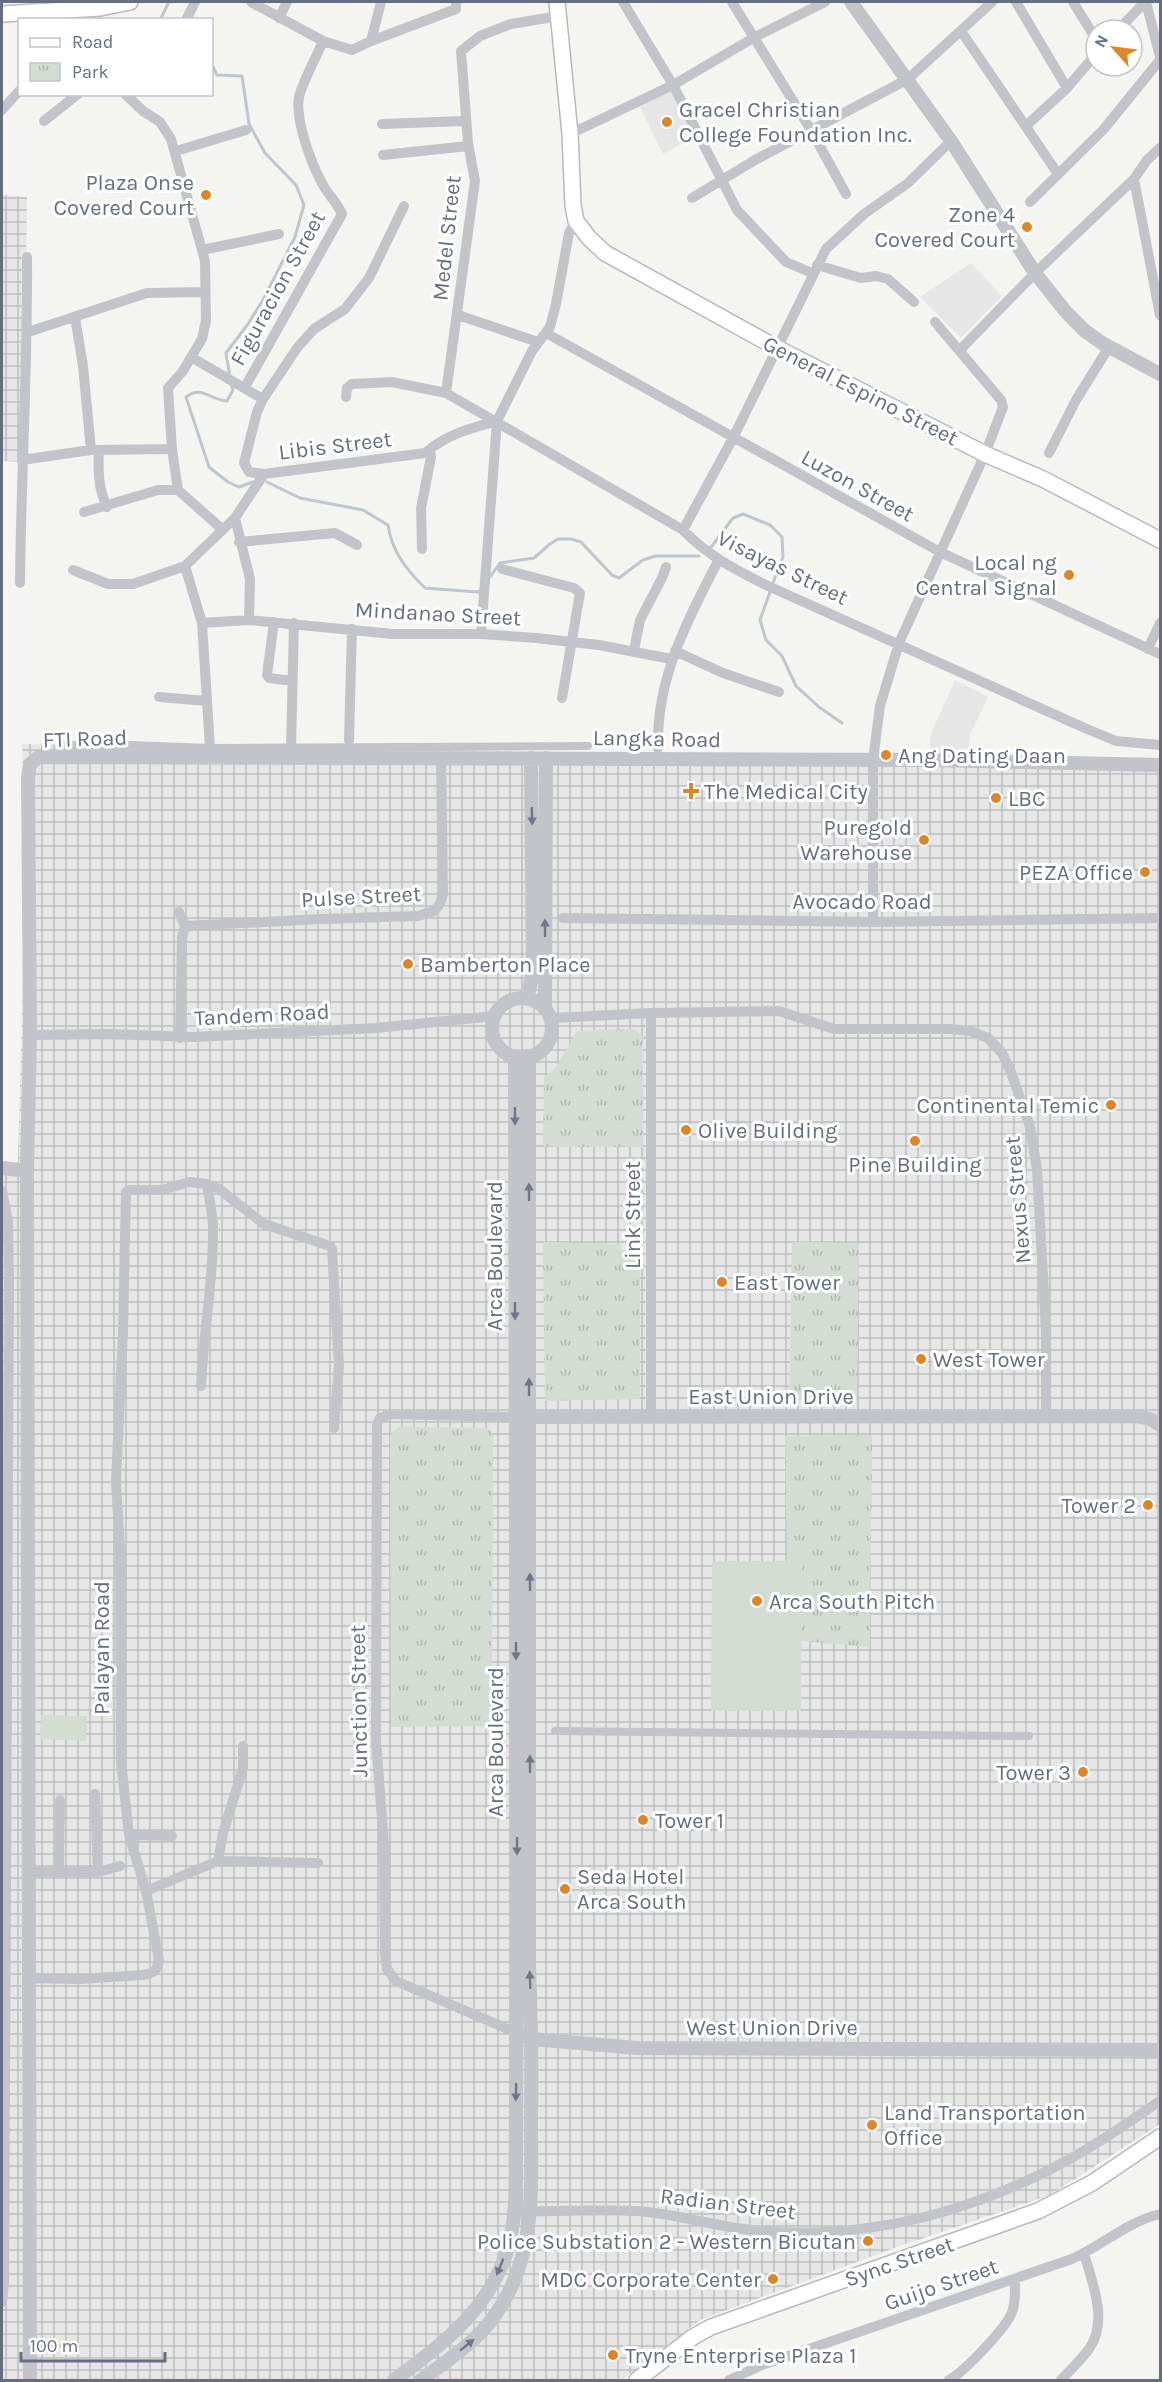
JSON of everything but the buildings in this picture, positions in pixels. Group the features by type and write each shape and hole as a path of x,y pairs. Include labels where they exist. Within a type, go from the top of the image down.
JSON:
{"main road":[{"path":"2,14 100,8 130,2"},
{"path":"558,9 576,221"},
{"name":"General Espino Street","path":"576,221 589,238 620,263 777,348 1161,540"},
{"name":"Sync Street","path":"637,2380 693,2337 711,2327 1038,2211 1092,2183 1161,2137"}],"street":[{"path":"187,18 195,2"},
{"path":"251,2 323,41 352,50 456,5"},
{"path":"279,18 287,2"},
{"path":"371,41 381,2"},
{"path":"623,2 673,85 737,210 759,235 786,262 861,278 876,276 888,279 914,302"},
{"path":"732,2 811,130 846,194"},
{"path":"570,134 673,85 755,37 825,2"},
{"path":"851,2 951,141 1035,273 1066,312 1085,332 1161,374"},
{"path":"692,198 811,130 908,79 992,2"},
{"path":"1016,2 1067,88"},
{"path":"1072,2 1084,20"},
{"path":"1130,18 1145,2"},
{"path":"1030,202 1103,130 1161,59 1145,2"},
{"name":"Medel Street","path":"446,393 475,182 465,121 461,51 480,36 558,9"},
{"path":"961,31 1058,174"},
{"name":"Figuracion Street","path":"235,382 340,221 342,214 312,163 300,113 299,97 323,41"},
{"path":"1026,126 1067,88 1084,68"},
{"path":"2,110 18,92"},
{"path":"44,121 75,96"},
{"path":"132,97 160,122 176,152 205,261 206,320 202,339 183,371 168,388 172,449 178,490 222,529"},
{"path":"382,124 465,121"},
{"path":"176,152 246,130"},
{"path":"684,530 733,438 826,249 872,208 908,183 951,141"},
{"path":"384,155 468,146"},
{"path":"960,350 1035,273 1134,179 1147,160 1161,148"},
{"path":"1134,179 1161,315"},
{"path":"264,474 249,472 244,463 257,412 263,399 297,348 314,329 345,309 369,278 404,206"},
{"path":"481,634 497,421 538,342 546,333 556,304 569,233 576,221"},
{"path":"202,250 279,234"},
{"path":"20,583 22,460 28,332 27,257"},
{"path":"28,332 147,293 206,292"},
{"path":"458,315 538,342"},
{"path":"75,317 101,493 107,507"},
{"path":"873,922 873,760 880,706 899,643 985,454 1002,403 935,322"},
{"name":"Luzon Street","path":"546,333 940,552 1161,654"},
{"path":"1049,453 1076,400 1110,347"},
{"path":"191,357 263,399"},
{"name":"Visayas Street","path":"346,397 347,388 352,384 392,382 446,393 684,530 699,547 718,561 777,591 899,643 1116,741 1161,745"},
{"name":"Libis Street","path":"73,570 108,584 133,584 185,566 235,518 264,474 425,453 450,436 497,421"},
{"path":"22,460 95,450 172,449"},
{"path":"422,549 421,508 431,457 430,449"},
{"path":"84,512 158,490 178,490"},
{"path":"235,518 239,542 250,579 249,620"},
{"path":"239,542 335,533 357,545"},
{"path":"658,748 662,703 673,655 718,561"},
{"path":"185,566 202,623 210,748"},
{"path":"634,650 640,620 666,567"},
{"path":"502,569 577,590 580,593 562,698"},
{"name":"Mindanao Street","path":"202,623 249,620 393,634 481,634 571,641 673,655 779,692"},
{"path":"274,622 267,675 269,678 293,681"},
{"path":"291,748 294,623"},
{"path":"1148,649 1161,623"},
{"path":"349,740 352,629"},
{"path":"159,697 207,700"},
{"path":"60,745 469,750 588,746"},
{"name":"Langka Road","path":"441,757 469,750 538,758 1161,765"},
{"name":"FTI Road","path":"30,2380 27,1171 30,1035 28,778 30,764 39,757 441,757"},
{"name":"Pulse Street","path":"184,926 418,916 434,911 440,904 443,894 441,757"},
{"path":"527,998 533,973 538,758"},
{"path":"538,758 548,1013 552,1032 548,1045 536,1055 522,1058 501,1050 496,1043 492,1028 495,1016 505,1004 519,998 527,998 548,1013"},
{"path":"179,912 184,926 180,1038"},
{"name":"Avocado Road","path":"563,918 873,922 1161,918"},
{"name":"Nexus Street","path":"548,1013 778,1011 834,1029 950,1029 970,1031 988,1038 1002,1053 1011,1072 1030,1127 1037,1169 1046,1330 1046,1416"},
{"name":"Link Street","path":"651,1013 651,1417"},
{"name":"Tandem Road","path":"30,1035 107,1034 180,1038 376,1028 495,1016"},
{"name":"Arca Boulevard","path":"394,2380 435,2350 464,2324 480,2305 495,2280 506,2253 514,2211 522,1417 522,1058"},
{"path":"2,1168 27,1171"},
{"name":"Palayan Road","path":"28,1978 87,1979 152,1973 157,1969 159,1960 146,1892 129,1835 122,1761 120,1561 116,1482 126,1192 129,1190 162,1190 189,1182 207,1184"},
{"path":"201,1386 214,1232 207,1184"},
{"path":"207,1184 219,1189 264,1224 326,1244 332,1249 339,1366 334,1428"},
{"path":"2,1191 8,1221 9,1385 4,2283 2,2302"},
{"name":"East Union Drive","path":"380,1418 391,1414 522,1417 1136,1416 1150,1419 1161,1425"},
{"name":"Arca Boulevard","path":"421,2380 470,2343 494,2317 512,2285 525,2252 531,2211 532,2039 522,1417"},
{"name":"Junction Street","path":"380,1418 376,1431 376,1741 384,1845 386,1962 387,1969 396,1981"},
{"path":"555,1731 1029,1736"},
{"path":"218,1861 223,1833 243,1768 243,1746"},
{"path":"95,1794 98,1872"},
{"path":"59,1872 60,1800"},
{"path":"129,1835 172,1836"},
{"path":"146,1892 218,1861 318,1863"},
{"path":"28,1872 98,1872 120,1866"},
{"name":"West Union Drive","path":"396,1981 532,2039 637,2048 1161,2050"},
{"name":"Radian Street","path":"514,2211 636,2211 734,2228 772,2231 841,2231 889,2224 948,2211 990,2196 1042,2173 1090,2147 1161,2101"},
{"name":"Guijo Street","path":"729,2380 762,2365 1015,2279 1084,2253 1122,2229 1161,2214"},
{"path":"1061,2380 1089,2349 1098,2329 1098,2307 1084,2253"},
{"path":"949,2380 970,2364 1007,2321 1012,2313 1015,2279"}],"shaded area":[{"name":"Gracel Christian College Foundation Inc.","path":"672,90 694,137 663,154 640,107"},
{"path":"2,195 27,197 23,462 2,461"},
{"path":"971,263 1002,296 961,338 920,297"},
{"path":"955,680 988,697 970,735 968,752 930,753 930,736"},
{"path":"22,744 1160,761 1160,2124 1050,2195 900,2246 700,2320 622,2380 34,2380 31,2280 22,2380 2,2380 2,1161 18,1162 26,857"}],"green space":[{"path":"635,1029 643,1037 643,1147 543,1147 544,1077 556,1067 577,1031"},
{"path":"543,1242 621,1244 621,1250 640,1250 640,1399 545,1401"},
{"path":"792,1242 859,1243 857,1401 789,1400"},
{"path":"398,1427 488,1428 493,1433 492,1726 391,1727 390,1435"},
{"path":"872,1435 870,1647 801,1641 802,1562 787,1561 785,1436"},
{"name":"Arca South Pitch","path":"712,1561 802,1561 801,1711 711,1711"},
{"path":"41,1715 87,1716 86,1741 40,1739"}],"waterway":[{"path":"161,18 169,2"},
{"path":"213,67 217,75 242,76 249,124 265,153 296,185 304,205 295,237 263,300 226,353 230,377"},
{"path":"231,384 233,390 227,401 201,392 186,397 209,467 228,482 239,487 253,482"},
{"path":"267,482 300,498 363,510 388,525 396,552 425,588 478,592 481,590"},
{"path":"709,550 733,518 743,514 770,525 782,537 783,557 773,583"},
{"path":"490,577 500,563 534,558 558,539 581,542 612,575 619,578 643,560 656,556 699,556"},
{"path":"770,592 760,620 766,640 782,656 796,686 819,707 842,723"}],"place":[{"name":"Gracel Christian College Foundation Inc.","path":"667,122"},
{"name":"Plaza Onse Covered Court","path":"206,195"},
{"name":"Zone 4 Covered Court","path":"1027,227"},
{"name":"Local ng Central Signal","path":"1069,575"},
{"name":"Ang Dating Daan","path":"886,755"},
{"name":"The Medical City","path":"691,791"},
{"name":"LBC","path":"996,798"},
{"name":"Puregold Warehouse","path":"924,840"},
{"name":"PEZA Office","path":"1145,872"},
{"name":"Bamberton Place","path":"408,964"},
{"name":"Continental Temic","path":"1111,1105"},
{"name":"Olive Building","path":"686,1130"},
{"name":"Pine Building","path":"915,1141"},
{"name":"East Tower","path":"722,1282"},
{"name":"West Tower","path":"921,1359"},
{"name":"Tower 2","path":"1148,1505"},
{"name":"Arca South Pitch","path":"757,1601"},
{"name":"Tower 3","path":"1083,1772"},
{"name":"Tower 1","path":"643,1820"},
{"name":"Seda Hotel Arca South","path":"565,1889"},
{"name":"Land Transportation Office","path":"872,2125"},
{"name":"Police Substation 2 - Western Bicutan","path":"868,2241"},
{"name":"MDC Corporate Center","path":"773,2279"},
{"name":"Tryne Enterprise Plaza 1","path":"613,2355"}]}
